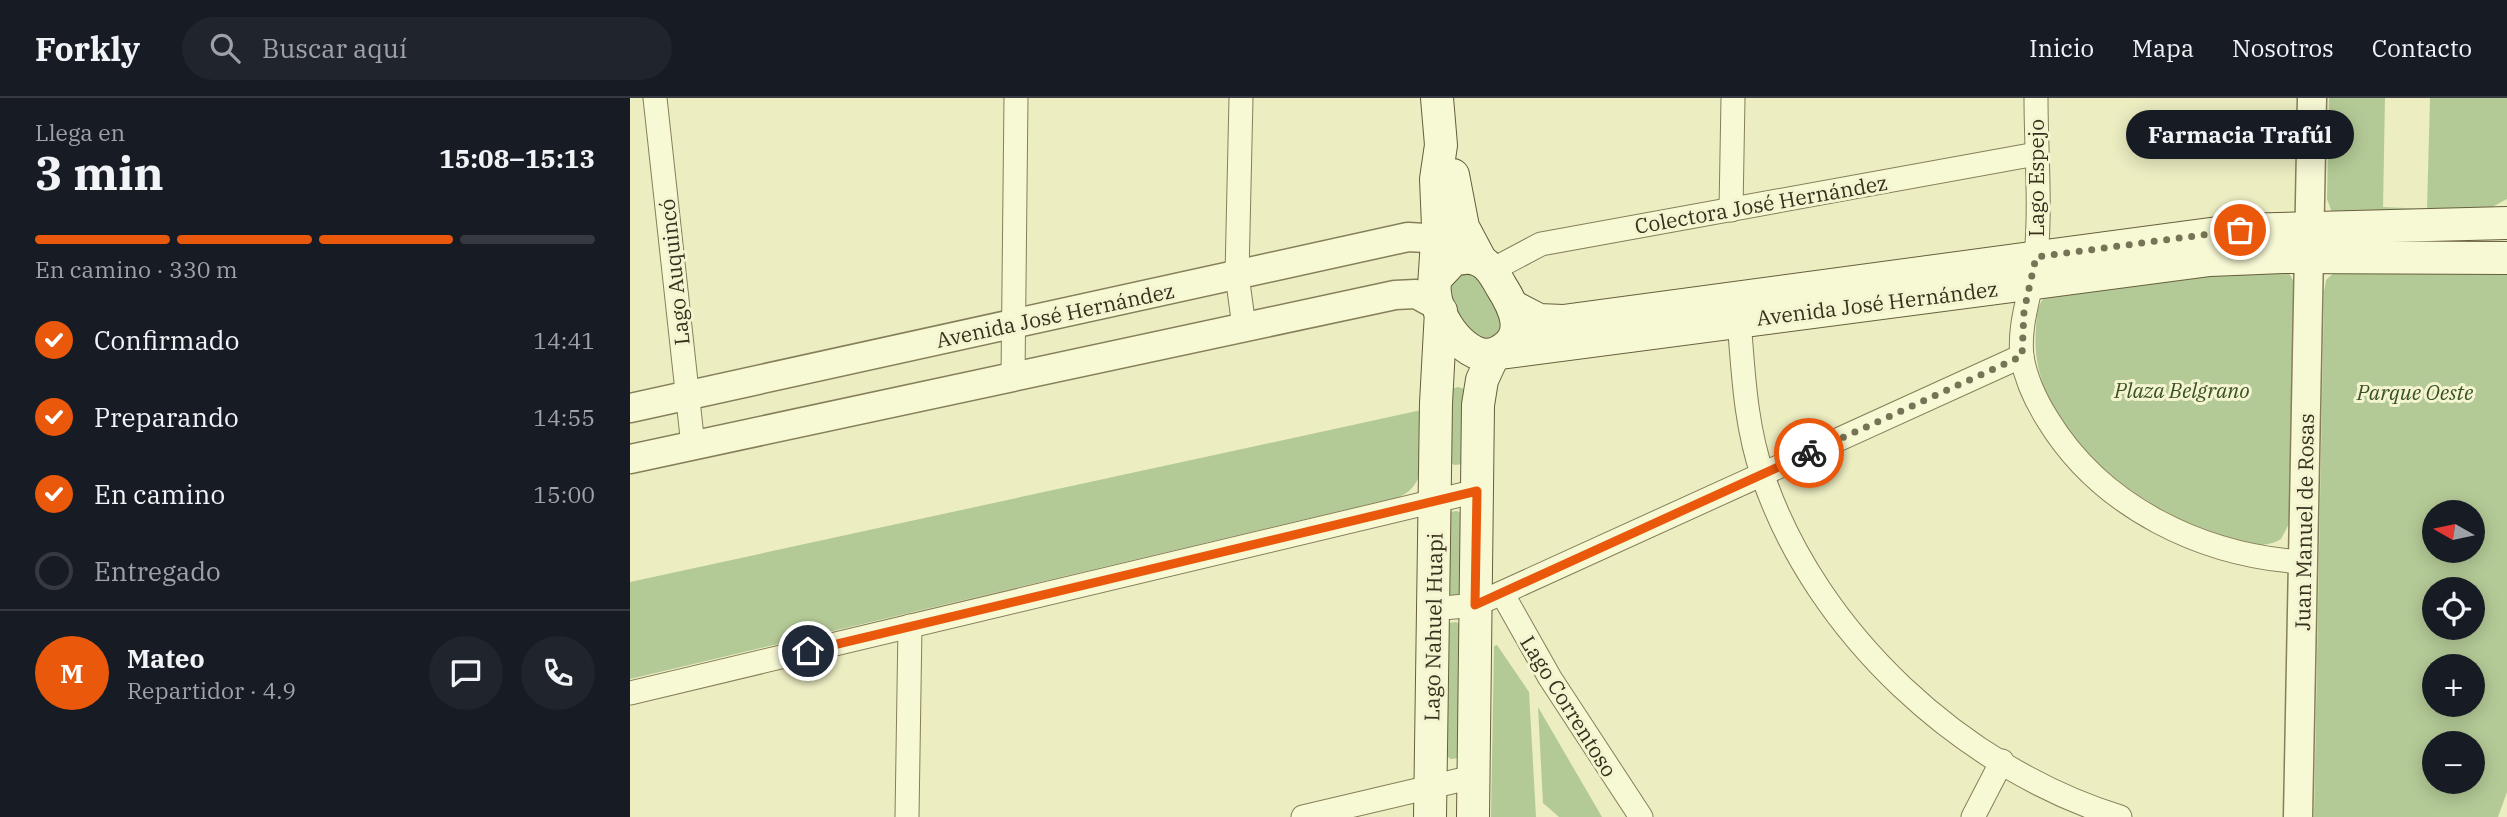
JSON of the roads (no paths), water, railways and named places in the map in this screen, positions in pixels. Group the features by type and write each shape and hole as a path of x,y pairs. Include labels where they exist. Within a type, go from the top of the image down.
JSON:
{"main road":[{"path":"1437,98 1441,145 1453,175 1463,227 1483,263 1514,307 1516,333 1509,345 1496,353"},
{"name":"Lago Nahuel Huapi","path":"1430,802 1438,301 1436,179 1441,145"},
{"name":"Avenida José Hernández","path":"2309,242 2507,223"},
{"name":"Avenida José Hernández","path":"1438,301 1465,348 1477,354 1496,353 1738,309 2033,270 2240,230 2309,242 2507,258"},
{"path":"1438,301 1438,274 1448,263 1462,258 1483,263"},
{"name":"Avenida José Hernández","path":"1514,307 1539,320 1554,322 1738,309"},
{"name":"Lago Nahuel Huapi","path":"1472,817 1489,599 1477,491 1479,396 1496,353"}],"street":[{"name":"Lago Auquincó","path":"655,98 693,446"},
{"path":"1013,377 1016,98"},
{"path":"1241,98 1237,275 1244,327"},
{"path":"1731,209 1733,98"},
{"name":"Lago Espejo","path":"2036,98 2033,270 2022,326 2022,356 2031,388 2056,432 2091,472 2117,495 2170,528 2217,547 2258,557 2303,562"},
{"name":"Juan Manuel de Rosas","path":"2298,817 2312,98"},
{"name":"Colectora José Hernández","path":"1483,263 1541,244 2036,154"},
{"name":"Avenida José Hernández","path":"630,408 1408,237 1437,242 1483,263"},
{"path":"630,459 1402,294 1438,301"},
{"path":"1738,309 1749,420 1762,474 1797,551 1851,632 1892,677 1933,715 2002,761 2054,789 2120,817"},
{"path":"1433,609 1489,599 2022,356"},
{"path":"630,693 1477,491"},
{"name":"Lago Correntoso","path":"1489,599 1550,678 1641,817"},
{"path":"907,817 910,626"},
{"path":"1973,817 2002,761"},
{"path":"1303,817 1430,802 1473,778"}],"place":[{"name":"Farmacia Trafúl","path":"2240,230"}],"park label":[{"name":"Plaza Belgrano","path":"2182,390"},
{"name":"Parque Oeste","path":"2415,392"}]}
